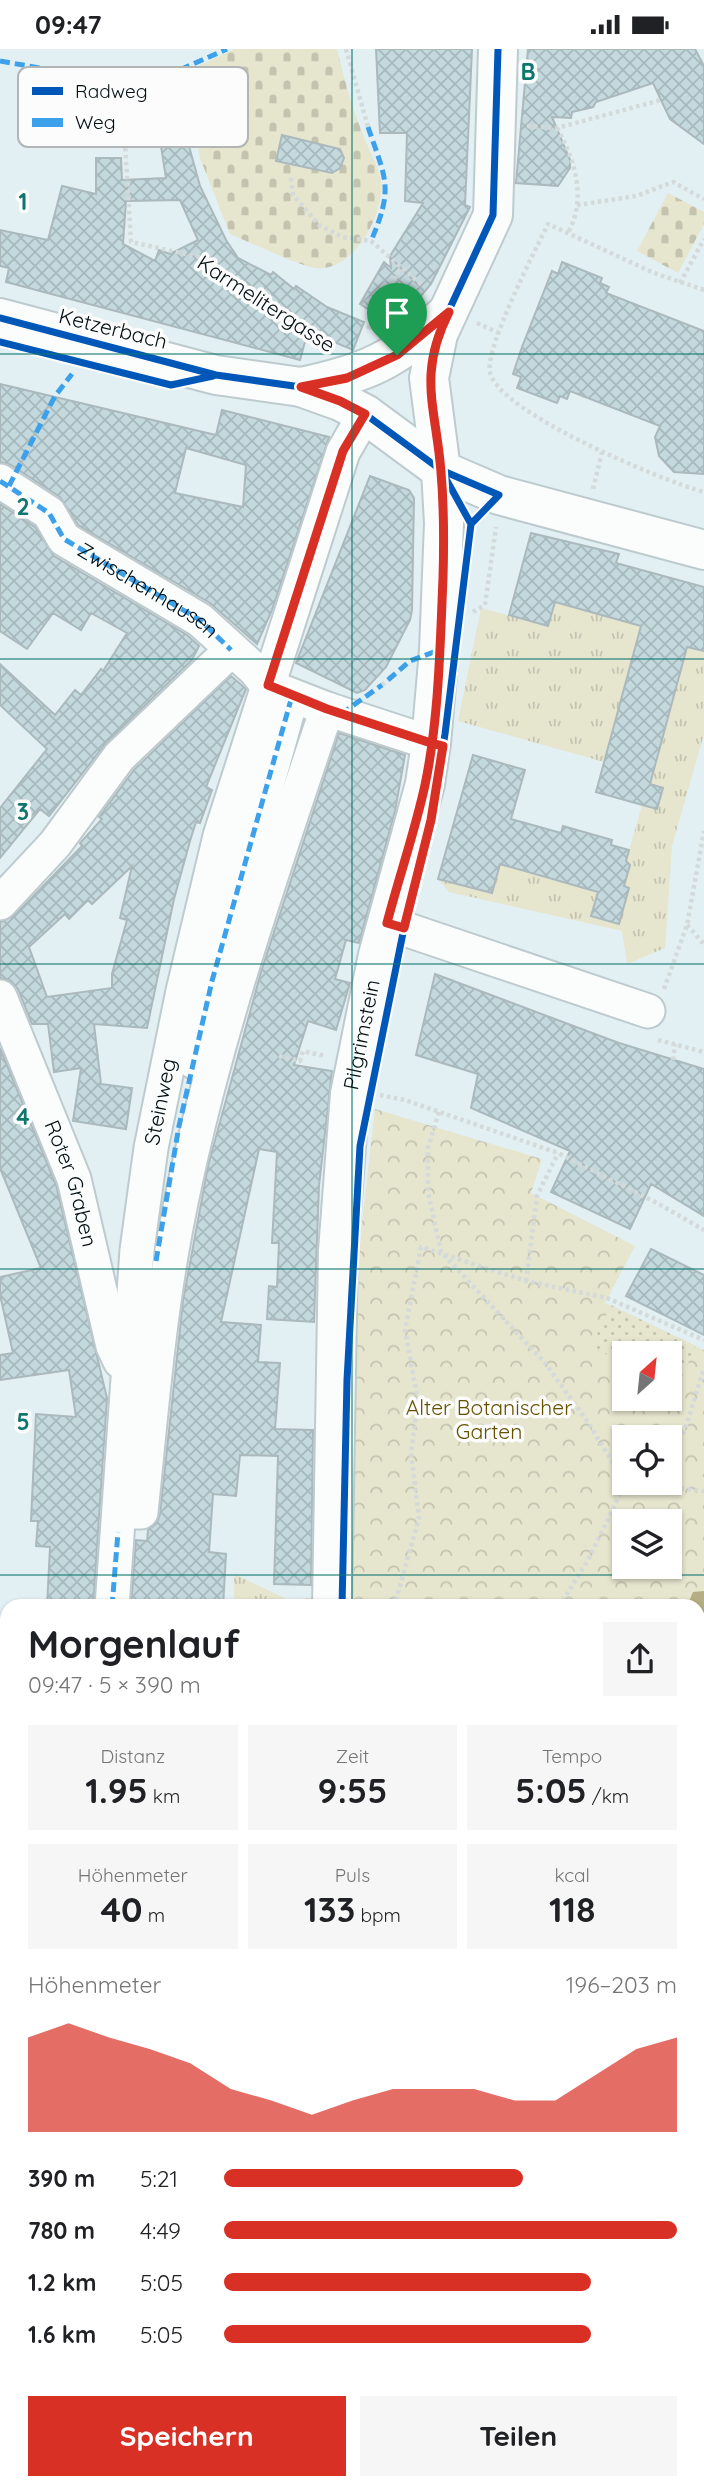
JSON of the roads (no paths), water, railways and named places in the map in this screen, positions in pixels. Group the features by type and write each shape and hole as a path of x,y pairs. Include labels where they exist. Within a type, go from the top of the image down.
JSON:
{"main road":[{"name":"Pilgrimstein","path":"332,1599 338,1251 350,1094 387,923 425,784 431,743 443,575 441,470 429,378 438,334 493,215 498,49"},
{"path":"301,387 347,378 382,363 412,344 451,309"},
{"name":"Ketzerbach","path":"0,318 216,375 301,387 340,401 365,414 441,470 499,495 704,550"},
{"name":"Ketzerbach","path":"0,342 171,385 216,375"}],"street":[{"name":"Steinweg","path":"113,1599 137,1250 150,1148 183,991 220,836 280,691 343,451 365,414"},
{"name":"Zwischenhausen","path":"0,481 49,513 64,539 200,620 231,650"},
{"path":"0,903 55,844 119,757 231,650 280,691 431,743"},
{"path":"156,1261 179,1126 280,691"},
{"path":"119,1522 141,1512 161,1317 181,1202 220,1045 327,709"},
{"path":"387,923 648,1011"},
{"name":"Roter Graben","path":"0,997 74,1179 113,1346 127,1375"}],"park label":[{"name":"Alter Botanischer Garten","path":"489,1420"}]}
